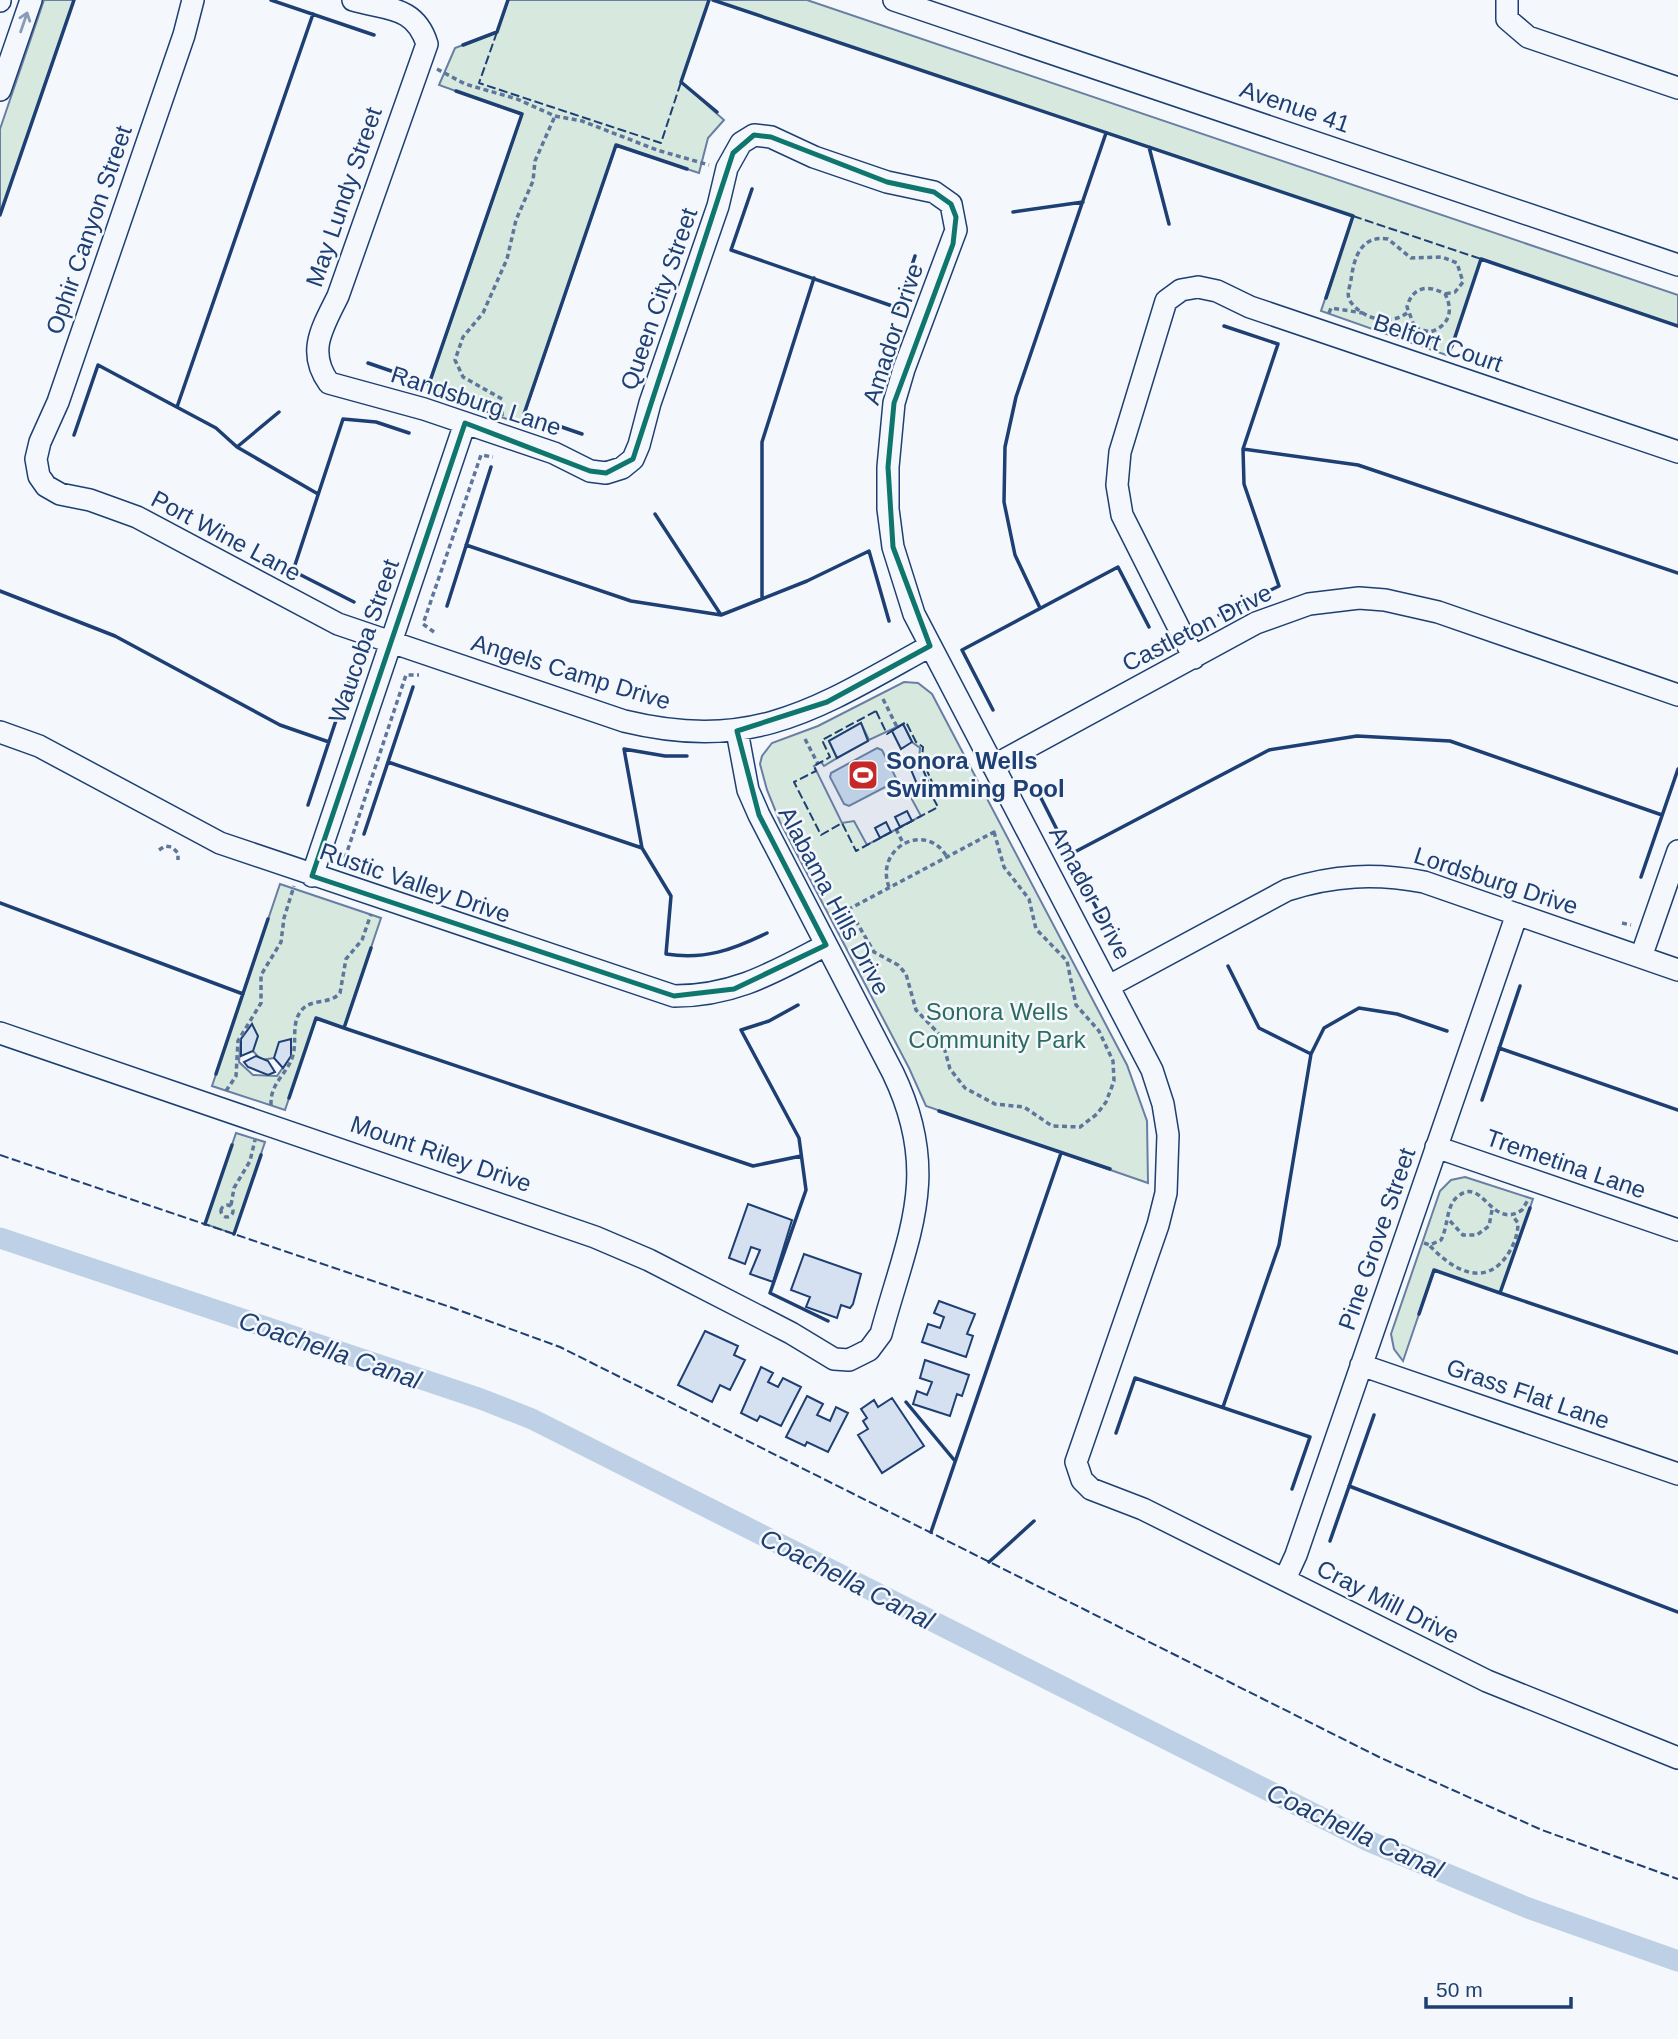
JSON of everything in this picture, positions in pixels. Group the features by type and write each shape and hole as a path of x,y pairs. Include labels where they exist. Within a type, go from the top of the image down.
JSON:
{"street":[{"path":"0,90 31,0"},
{"name":"Ophir Canyon Street","path":"39,475 36,459 40,442 58,402 184,35 192,0"},
{"name":"May Lundy Street","path":"319,369 317,350 321,331 338,296 427,44 423,30 414,19 401,11 353,0"},
{"name":"Avenue 41","path":"894,0 1678,264"},
{"path":"1507,9 1528,37 1678,88"},
{"name":"Queen City Street","path":"621,468 632,459 639,445 650,403 718,206 727,168 741,143 754,135 771,136 850,169 934,192 951,204 956,217"},
{"name":"Amador Drive","path":"956,217 953,244 934,285 894,403 888,467 893,547 903,584 930,646 1152,1070 1163,1104 1169,1165 1158,1225 1098,1404 1080,1444 1076,1462 1082,1480"},
{"name":"Belfort Court","path":"1194,658 1133,542 1122,515 1117,485 1120,452 1151,357 1159,319 1166,300 1181,290 1198,287 1217,291 1250,307 1678,452"},
{"name":"Randsburg Lane","path":"319,369 329,383 388,397 554,453 590,471 606,473 621,468"},
{"name":"Waucoba Street","path":"312,876 465,423"},
{"name":"Port Wine Lane","path":"39,475 46,486 60,494 90,500 137,517 316,614 391,643"},
{"name":"Castleton Drive","path":"993,766 1284,611 1332,600 1385,600 1438,612 1678,695"},
{"name":"Angels Camp Drive","path":"391,643 624,721 661,730 699,733 737,731 770,724 827,702 930,646"},
{"name":"Alabama Hills Drive","path":"737,731 748,790 759,815 907,1102 918,1141 917,1209 881,1334 869,1350 849,1360"},
{"name":"Rustic Valley Drive","path":"0,732 49,751 220,843 674,996 705,996 734,989 826,945"},
{"path":"1642,957 1678,851"},
{"name":"Lordsburg Drive","path":"1108,986 1276,896 1318,880 1351,875 1389,875 1424,882 1678,970"},
{"name":"Pine Grove Street","path":"1285,1579 1517,914"},
{"name":"Mount Riley Drive","path":"0,1033 571,1227 661,1266 792,1333 821,1353 834,1359 849,1360"},
{"name":"Tremetina Lane","path":"1436,1147 1678,1230"},
{"name":"Grass Flat Lane","path":"1361,1365 1678,1474"},
{"name":"Cray Mill Drive","path":"1082,1480 1091,1489 1143,1509 1487,1681 1678,1758"}],"path":[{"path":"441,72 465,84 517,99 555,116 582,121 657,150 707,164"},
{"path":"501,417 502,400 463,377 455,360 463,337 483,313 507,259 516,220 533,180 535,161 555,116"},
{"path":"1365,313 1348,296 1357,252 1369,240 1393,240 1411,258 1442,257 1457,263 1463,282 1455,292 1445,294 1427,287 1416,291 1408,301 1407,313 1415,328 1436,342 1433,350"},
{"path":"1411,258 1413,251"},
{"path":"1415,328 1430,331 1445,323 1450,312 1445,294"},
{"path":"1328,314 1331,308 1365,313 1391,321 1407,313"},
{"path":"434,632 423,624 446,566 454,529 467,503 481,455 493,457"},
{"path":"345,858 406,675 419,675"},
{"path":"883,699 897,727"},
{"path":"805,739 818,764"},
{"path":"896,830 903,843"},
{"path":"994,832 1004,867 1028,899 1036,929 1067,961 1072,998 1099,1031 1110,1051 1114,1073 1107,1102 1080,1126 1052,1126 1024,1107 985,1101 965,1088 953,1076 944,1041 916,1010 906,974 898,965 874,952 849,909 890,888 994,832"},
{"path":"890,888 885,861 903,843 928,838 947,857"},
{"path":"159,850 165,846 172,847 178,853 177,860"},
{"path":"226,1091 236,1076 238,1041 257,1014 262,996 261,975 281,942 284,918 294,889"},
{"path":"271,1105 275,1082 294,1052 294,1028 300,1012 340,993 346,959 362,940 370,915"},
{"path":"231,1205 234,1188 250,1161 255,1139"},
{"path":"1430,1245 1441,1240 1455,1199 1464,1194 1480,1195 1492,1208 1502,1214 1512,1215 1522,1210 1529,1197"},
{"path":"1449,1220 1459,1233 1472,1236 1489,1226 1492,1208"},
{"path":"1422,1243 1430,1245 1448,1262 1464,1270 1479,1274 1494,1271 1510,1251 1516,1236 1518,1223 1512,1215"}],"highlighted area":[{"path":"754,135 771,137 887,182 934,192 951,204 956,217 953,244 894,403 888,467 893,547 930,646 827,702 737,731 759,815 826,945 734,989 674,996 312,876 465,423 590,471 606,473 633,459 733,153"}],"green space":[{"path":"44,0 74,0 0,215 0,129"},
{"path":"508,0 709,0 681,82 724,120 708,138 699,173 616,146 521,424 427,391 522,115 439,85 455,48 497,32"},
{"path":"713,0 807,0 1678,295 1678,326 1481,259 1449,356 1321,311 1353,216"},
{"name":"Sonora Wells Community Park","path":"904,682 918,683 932,694 1127,1065 1147,1121 1148,1183 926,1106 909,1068 780,822 760,764 762,756 772,743 818,726"},
{"path":"280,884 381,918 344,1028 316,1019 285,1110 212,1086","holes":["252,1025 253,1051 261,1060 274,1058 291,1040 291,1056 277,1076 253,1075 239,1062 241,1039"]},
{"path":"236,1133 265,1142 234,1234 205,1224"},
{"path":"1465,1177 1533,1199 1500,1293 1434,1270 1403,1361 1394,1349 1391,1334 1440,1191 1451,1180"}],"shaded area":[{"path":"861,723 869,740 903,724 912,742 920,748 919,760 929,784 909,794 921,816 867,845 854,821 842,823 814,766 821,762 824,766 837,758 829,741"}],"water":[{"name":"Sonora Wells Swimming Pool","path":"877,748 882,750 896,778 895,782 849,806 844,804 830,777 831,773"}],"building":[{"path":"861,723 868,741 837,758 829,741"},
{"path":"903,724 912,742 901,749 892,731"},
{"path":"919,760 929,784 919,789 909,765"},
{"path":"907,811 912,821 900,827 895,817"},
{"path":"886,822 891,832 880,838 875,828"},
{"path":"252,1024 258,1036 253,1051 241,1056 241,1039"},
{"path":"291,1039 291,1056 283,1068 274,1058 279,1042"},
{"path":"256,1056 268,1061 275,1072 268,1075 248,1067 244,1062"},
{"path":"748,1204 792,1220 773,1282 750,1274 760,1250 751,1247 745,1264 729,1258"},
{"path":"804,1254 861,1274 853,1304 850,1308 841,1305 837,1318 806,1307 810,1297 791,1290"},
{"path":"939,1301 975,1314 967,1334 973,1336 966,1357 922,1342 928,1324 940,1328 944,1317 934,1313"},
{"path":"705,1331 738,1346 734,1355 745,1360 730,1390 720,1385 712,1402 678,1385"},
{"path":"925,1360 969,1375 962,1396 957,1394 950,1416 913,1404 917,1391 927,1395 932,1382 920,1378"},
{"path":"761,1367 773,1373 768,1382 778,1387 783,1378 801,1387 781,1426 760,1416 757,1421 741,1413"},
{"path":"807,1396 823,1404 817,1415 830,1421 836,1407 848,1413 828,1452 807,1442 805,1446 786,1437"},
{"path":"892,1398 924,1446 882,1473 858,1435 868,1429 863,1421 867,1418 861,1409 874,1400 878,1407"}],"waterway":[{"name":"Coachella Canal","path":"0,1238 481,1399 532,1419 1366,1840 1528,1908 1678,1961"}],"fence":[{"path":"497,32 479,83 661,143 681,82"},
{"path":"1353,216 1481,259"},
{"path":"876,711 887,734 906,722 916,742 923,747 922,759 932,782 926,785 938,807 856,851 842,823 821,835 794,782 816,771 814,766 830,757 822,740 876,711"},
{"path":"0,1155 453,1308 560,1347 1379,1757 1542,1830 1678,1879"}],"wall":[{"path":"0,215 74,0"},
{"path":"271,0 374,35"},
{"path":"463,45 497,32 508,0"},
{"path":"709,0 681,82 717,112"},
{"path":"713,0 1353,216 1326,298"},
{"path":"177,407 313,14"},
{"path":"368,363 429,384 522,114 456,91"},
{"path":"1040,608 1015,555 1004,502 1005,447 1016,397 1106,133"},
{"path":"582,434 524,414 616,145 687,169"},
{"path":"1149,147 1169,224"},
{"path":"752,189 731,250 898,308 915,256"},
{"path":"1013,212 1083,202"},
{"path":"1452,346 1481,259 1678,326"},
{"path":"762,599 762,442 814,278"},
{"path":"1219,615 1279,586 1244,484 1243,449 1278,344 1224,326"},
{"path":"74,435 98,365 216,428 237,447 318,494"},
{"path":"237,447 279,412"},
{"path":"354,602 293,571 343,419 376,422 409,433"},
{"path":"1243,449 1358,465 1678,573"},
{"path":"447,606 491,467"},
{"path":"655,514 721,615"},
{"path":"466,545 631,601 721,615 807,581 869,551 889,621"},
{"path":"993,710 962,650 1118,567 1149,627"},
{"path":"0,591 115,636 280,725 329,742"},
{"path":"308,805 352,672"},
{"path":"364,834 413,687"},
{"path":"1069,855 1269,750 1357,736 1450,741 1662,815"},
{"path":"687,756 665,756 624,749 642,848 671,896 666,954 693,956 718,952 767,933"},
{"path":"388,762 642,848"},
{"path":"1641,877 1678,769"},
{"path":"1039,794 1103,921"},
{"path":"0,903 243,994"},
{"path":"216,1074 268,919"},
{"path":"289,1098 316,1018 344,1028 371,948"},
{"path":"1228,966 1259,1028 1311,1054"},
{"path":"1482,1100 1520,986"},
{"path":"798,1005 769,1021 741,1030 799,1138 806,1190 770,1293 828,1321"},
{"path":"1223,1407 1279,1245 1311,1054 1324,1028 1359,1008 1397,1014 1447,1031"},
{"path":"344,1028 753,1166 801,1156"},
{"path":"1499,1048 1678,1110"},
{"path":"939,1111 1110,1169"},
{"path":"205,1224 232,1145"},
{"path":"931,1532 1061,1153"},
{"path":"234,1234 261,1155"},
{"path":"1419,1314 1434,1270 1500,1293 1530,1208"},
{"path":"1500,1293 1678,1353"},
{"path":"1116,1433 1135,1378 1310,1437 1292,1489"},
{"path":"906,1402 955,1461"},
{"path":"1330,1541 1374,1415"},
{"path":"1349,1486 1678,1612"},
{"path":"989,1562 1034,1521"}],"place":[{"name":"Sonora Wells Swimming Pool","path":"863,775"}]}
